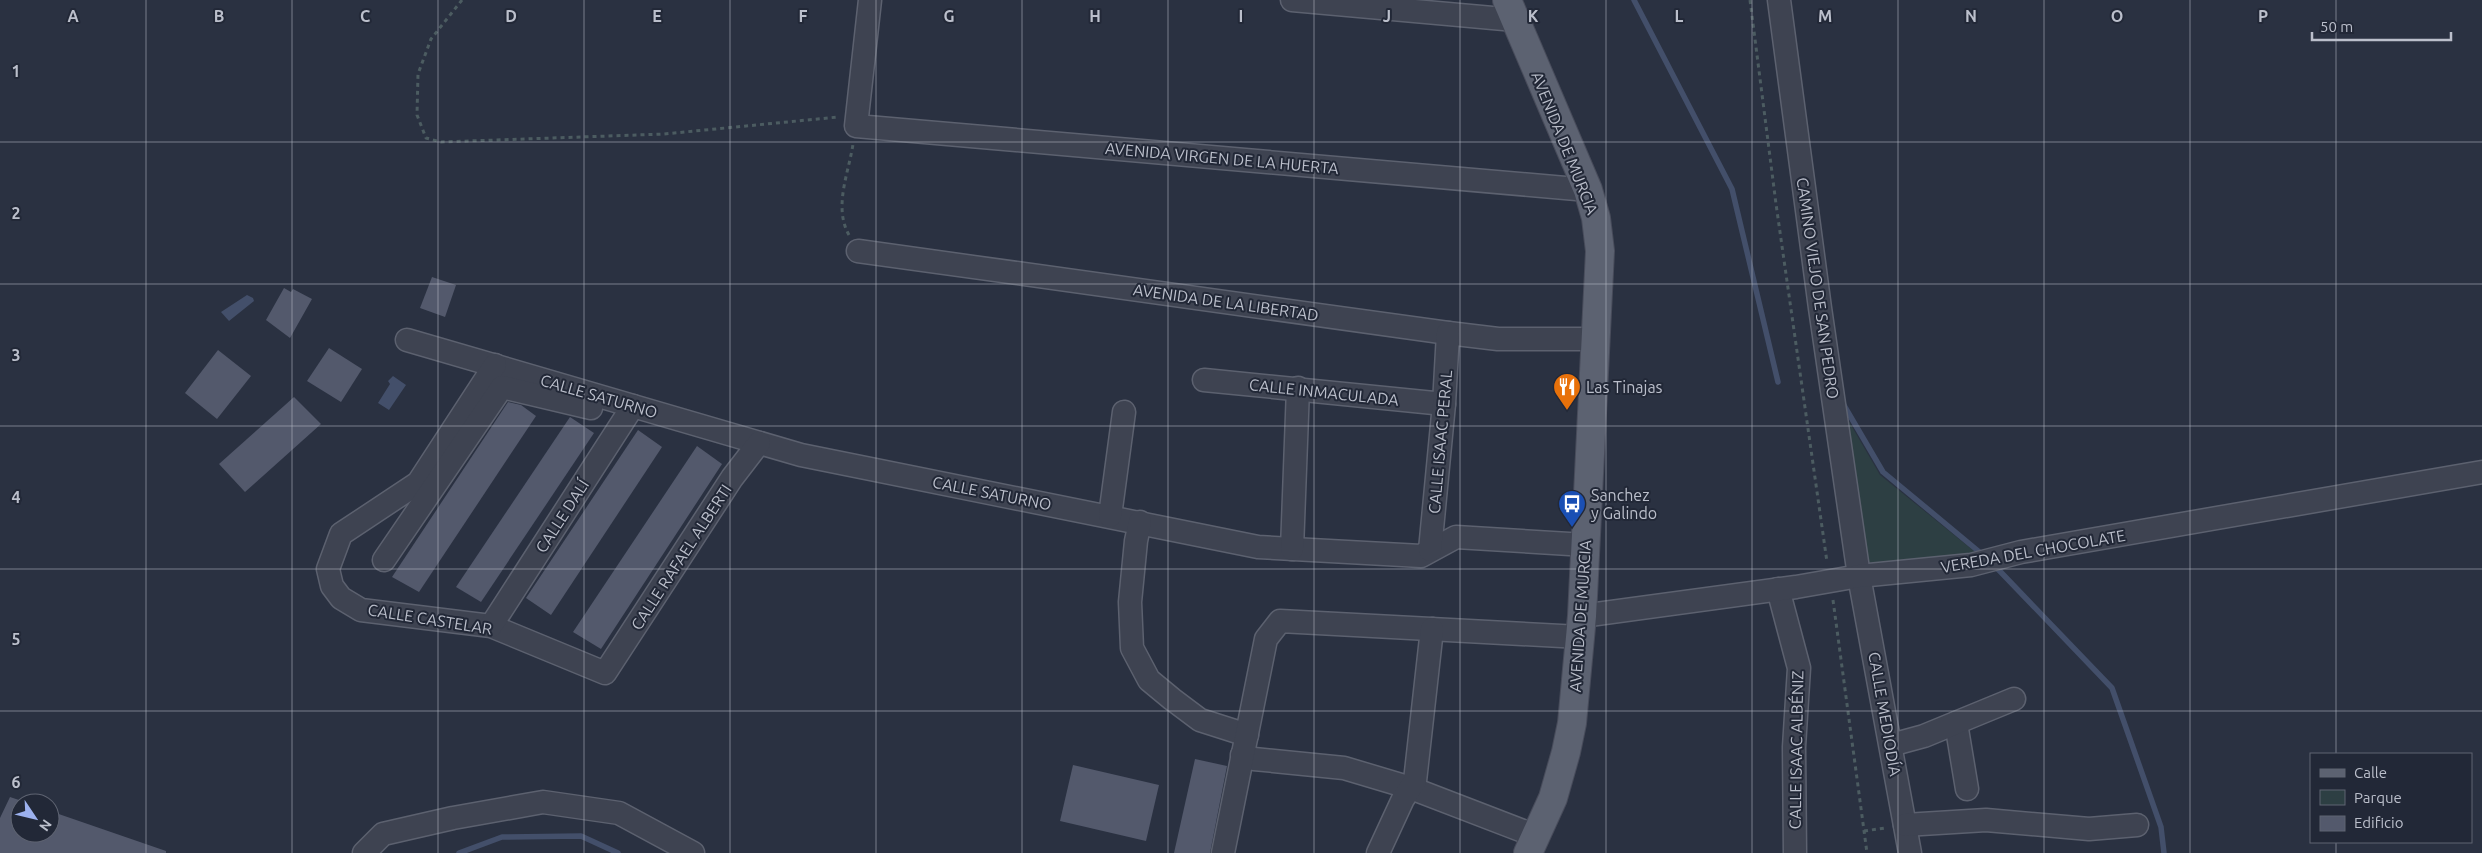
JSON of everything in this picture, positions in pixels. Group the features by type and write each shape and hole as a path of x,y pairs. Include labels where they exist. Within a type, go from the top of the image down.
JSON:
{"main road":[{"name":"AVENIDA DE MURCIA","path":"1511,10 1588,190 1599,236 1596,339 1581,626 1566,752 1553,798 1532,845"}],"street":[{"path":"857,120 870,0"},
{"path":"1292,0 1511,10"},
{"name":"CAMINO VIEJO DE SAN PEDRO","path":"1779,0 1820,308 1859,576"},
{"name":"AVENIDA VIRGEN DE LA HUERTA","path":"857,120 1588,190"},
{"name":"AVENIDA DE LA LIBERTAD","path":"858,251 1498,339 1596,339"},
{"name":"CALLE ISAAC PERAL","path":"1430,550 1444,404 1448,333"},
{"name":"CALLE SATURNO","path":"407,340 495,366 629,411 801,455 1258,547 1421,556 1456,537 1586,545"},
{"name":"CALLE CASTELAR","path":"495,366 418,483 341,534 328,569 332,586 341,598 361,610 491,626 606,673"},
{"name":"CALLE INMACULADA","path":"1204,380 1444,404"},
{"path":"384,560 502,387 629,411"},
{"path":"1292,549 1298,388"},
{"name":"CALLE DALÍ","path":"491,626 629,411"},
{"path":"1110,516 1124,412"},
{"name":"CALLE RAFAEL ALBERTI","path":"606,673 732,478 759,443"},
{"name":"VEREDA DEL CHOCOLATE","path":"1244,745 1266,639 1280,621 1432,629 1581,626 1778,589 1859,576 1971,565 2021,552 2482,472"},
{"path":"1140,522 1136,540 1130,602 1132,648 1149,680 1172,699 1200,720 1244,745 1254,759 1344,768 1410,788 1532,845"},
{"name":"CALLE MEDIODÍA","path":"1859,576 1910,853"},
{"name":"CALLE ISAAC ALBÉNIZ","path":"1778,589 1799,668 1794,747 1795,853"},
{"path":"1378,853 1403,799 1415,781 1432,629"},
{"path":"1891,745 1924,736 2014,699"},
{"path":"1956,723 1967,789"},
{"path":"1223,853 1244,745"},
{"path":"364,853 383,834 453,818 543,802 619,813 693,853"},
{"path":"1905,826 1986,820 2089,829 2137,825"}],"path":[{"path":"462,0 431,39 418,74 417,115 426,138 441,142 664,134 857,120 842,190 844,228 858,251"},
{"path":"1750,0 1776,204 1867,853"}],"green space":[{"path":"1837,401 1880,475 1980,556 1860,563"}],"water":[{"path":"247,295 253,298 254,301 229,321 221,312"},
{"path":"393,376 406,385 389,410 378,403 390,384 388,381"}],"building":[{"path":"432,277 456,285 445,317 420,308"},
{"path":"284,288 291,292 293,289 312,299 290,338 266,320"},
{"path":"329,348 362,369 341,402 307,381"},
{"path":"218,350 251,376 217,419 185,393"},
{"path":"294,397 321,424 245,492 219,464"},
{"path":"508,402 521,405 536,416 419,592 392,577"},
{"path":"570,417 594,433 481,602 456,587"},
{"path":"638,430 662,447 551,615 526,598"},
{"path":"697,446 722,464 601,649 573,632"},
{"path":"1195,759 1227,766 1210,853 1174,853"},
{"path":"1073,765 1159,785 1146,841 1060,821"},
{"path":"10,797 10,843 60,843 60,814 166,851 166,853 0,853 0,818"}],"waterway":[{"path":"1634,0 1732,189 1778,382"},
{"path":"1842,402 1883,472 1983,555"},
{"path":"1994,565 2112,688 2161,827 2164,853"},
{"path":"459,853 502,837 581,836 618,853"}],"place":[{"name":"Las Tinajas","path":"1567,411"},
{"name":"Sanchez y Galindo","path":"1572,528"}]}
